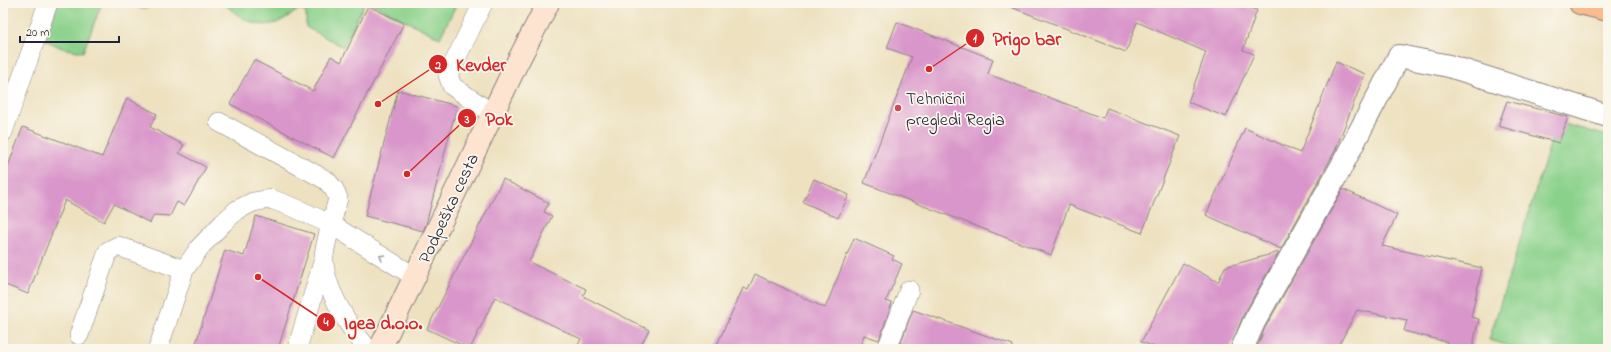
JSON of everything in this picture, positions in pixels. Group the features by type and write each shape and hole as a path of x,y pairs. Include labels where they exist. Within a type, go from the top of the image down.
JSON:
{"highway":[{"path":"1580,3 1608,10"}],"main road":[{"name":"Podpeška cesta","path":"380,349 548,3"}],"street":[{"path":"1242,349 1254,322 1340,169 1399,56 1449,66 1608,116"}],"lane":[{"path":"3,132 48,3"},
{"path":"483,3 448,75 452,86 493,114"},
{"path":"219,122 326,180 334,189 338,198 324,257 297,349"},
{"path":"158,349 184,270 200,247 223,223 237,210 253,202 271,199 332,225 415,277"},
{"path":"79,335 108,251 118,246 184,270"},
{"path":"324,257 328,283 338,306 360,340 368,349"},
{"path":"887,349 909,290"}],"green space":[{"path":"58,3 102,3 83,52 62,48 45,40"},
{"path":"126,3 161,3 144,9"},
{"path":"223,3 365,3 343,47 306,27 306,13 300,9 279,22 265,25 245,20"},
{"path":"370,3 457,3 440,38"},
{"path":"1557,122 1608,136 1608,349 1520,349 1489,340"}],"building":[{"path":"1006,3 1225,3 1257,10 1243,50 1254,54 1226,117 1188,102 1206,52 1137,22 1126,52 1006,5"},
{"path":"368,6 404,23 334,158 230,104 254,60 313,91 331,56 341,62"},
{"path":"897,22 993,59 988,74 1103,118 1107,108 1180,136 1142,233 1069,205 1051,255 864,183 912,57 887,48"},
{"path":"1336,62 1365,74 1335,151 1281,249 1206,215 1245,128 1300,153"},
{"path":"398,90 457,106 423,231 365,216"},
{"path":"127,98 157,114 150,127 184,145 179,153 206,167 184,206 177,202 170,216 154,215 150,223 114,204 104,222 65,200 28,294 3,284 3,179 23,127 102,157"},
{"path":"1507,101 1568,117 1559,143 1498,126"},
{"path":"503,179 549,203 544,212 552,216 529,262 586,289 583,296 649,330 639,349 576,349 581,339 495,297 470,349 427,329"},
{"path":"814,179 849,195 838,218 803,202"},
{"path":"1343,189 1397,215 1382,246 1482,268 1471,317 1479,319 1472,349 1445,349 1447,342 1404,331 1407,320 1357,310 1337,349 1256,349 1265,328"},
{"path":"256,216 314,234 278,349 194,349 225,250 244,256"},
{"path":"854,238 894,256 892,259 902,264 886,301 892,303 879,340 864,335 859,349 715,349 743,288 748,290 755,274 825,308"},
{"path":"1279,252 1243,316 1230,349 1160,349 1141,342 1183,263 1218,282 1225,267"},
{"path":"913,310 1013,345 1012,349 904,349 899,347"}],"place":[{"name":"Prigo bar","path":"929,69"},
{"name":"Kevder","path":"378,104"},
{"name":"Tehnični pregledi Regia","path":"898,108"},
{"name":"Pok","path":"407,174"},
{"name":"Igea d.o.o.","path":"258,277"}]}
